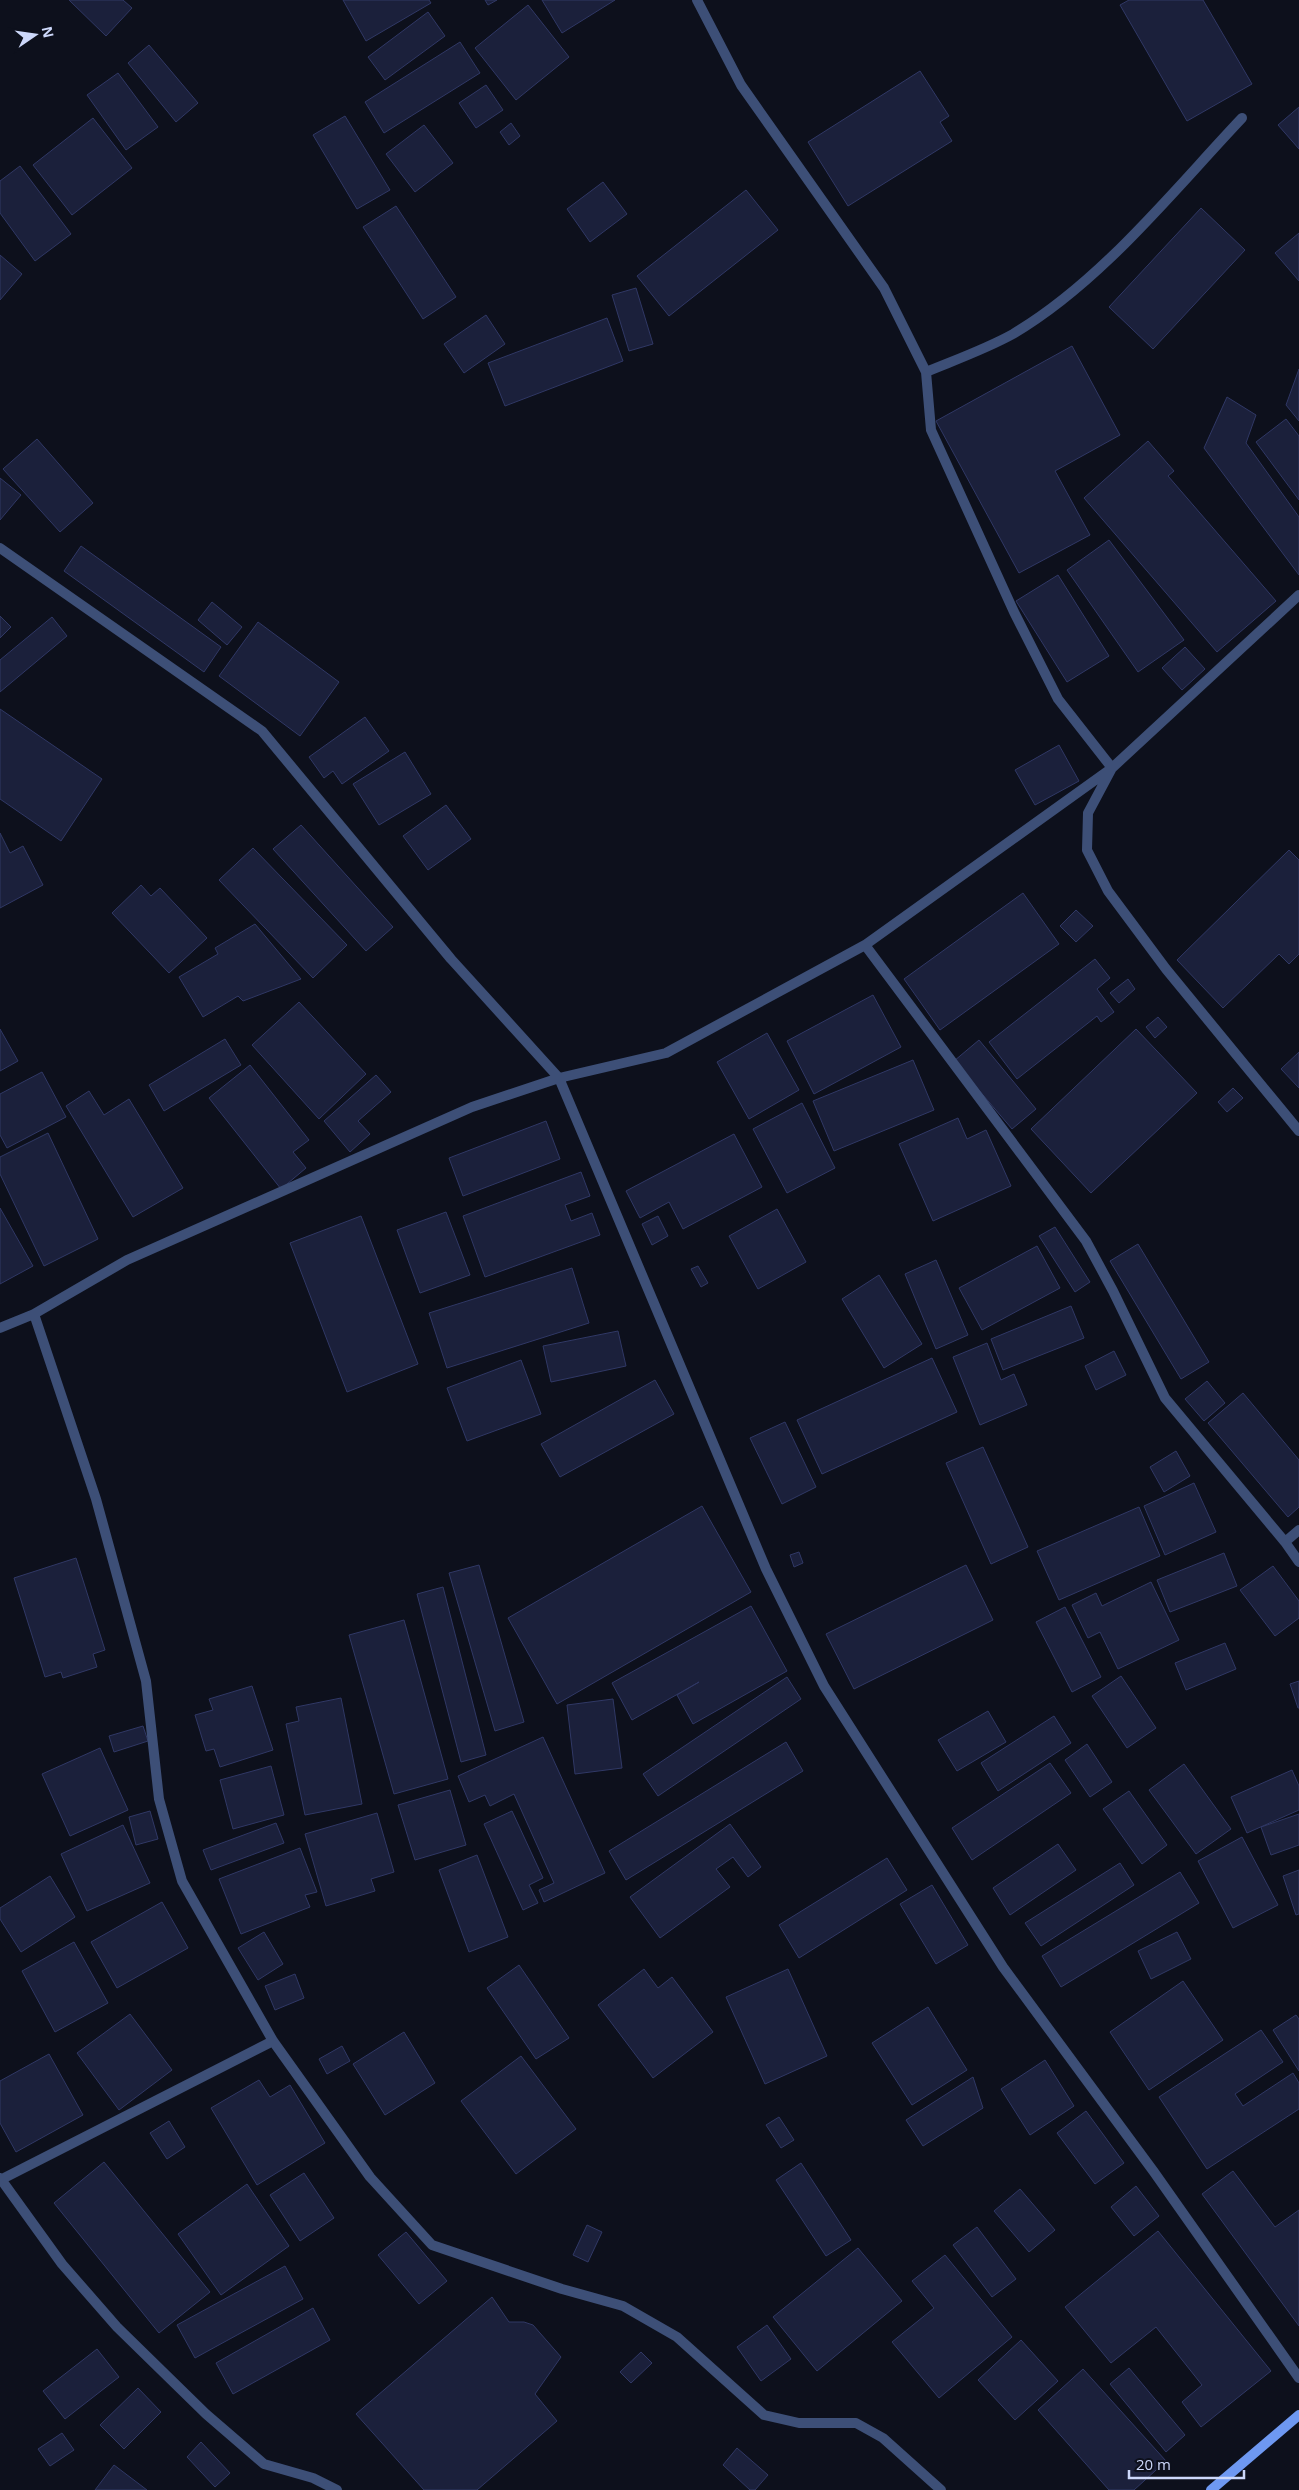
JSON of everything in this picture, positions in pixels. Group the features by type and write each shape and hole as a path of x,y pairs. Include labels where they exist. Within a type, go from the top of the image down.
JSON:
{"main road":[{"path":"1211,2490 1299,2415"}],"street":[{"path":"697,0 742,85 884,288 926,372 931,430 1014,612 1058,699 1112,768"},
{"path":"926,372 1012,334 1067,297 1125,242 1242,118"},
{"path":"0,548 262,731 451,959 559,1078 766,1569 824,1686 1003,1967 1154,2172 1299,2378"},
{"path":"0,1328 34,1314 128,1260 472,1107 559,1078 666,1053 865,945 1112,768 1299,595"},
{"path":"1112,768 1088,813 1087,850 1108,891 1166,969 1299,1131"},
{"path":"865,945 1086,1241 1113,1291 1165,1398 1285,1542 1299,1562"},
{"path":"34,1314 96,1499 146,1681 159,1799 182,1881 273,2041 370,2177 432,2245 562,2289 623,2306 677,2337 764,2415 799,2423 856,2423 883,2438 941,2490"},
{"path":"1285,1542 1299,1530"},
{"path":"273,2041 0,2179 62,2264 117,2327 206,2414 264,2464 313,2478 337,2490"}],"building":[{"path":"69,0 123,0 132,8 106,36"},
{"path":"343,0 429,0 431,3 366,41"},
{"path":"485,0 497,0 488,5"},
{"path":"542,0 615,0 562,33"},
{"path":"1129,0 1203,0 1252,84 1187,121 1120,5"},
{"path":"528,5 569,57 516,100 475,48"},
{"path":"428,12 445,36 385,80 368,57"},
{"path":"460,42 480,73 384,133 365,102"},
{"path":"149,45 198,103 176,122 128,63"},
{"path":"920,71 949,116 940,122 952,141 848,206 808,142"},
{"path":"118,73 158,127 126,150 87,95"},
{"path":"486,85 503,110 476,128 459,103"},
{"path":"1299,107 1299,149 1278,125"},
{"path":"345,116 390,190 357,209 313,135"},
{"path":"93,118 132,168 72,215 33,165"},
{"path":"511,123 520,136 509,145 500,132"},
{"path":"424,125 453,163 415,192 386,154"},
{"path":"20,166 71,234 35,261 0,213 0,181"},
{"path":"603,182 627,214 590,242 567,209"},
{"path":"746,190 778,230 669,316 637,276"},
{"path":"396,206 456,297 423,319 363,227"},
{"path":"1201,208 1245,250 1153,349 1109,307"},
{"path":"1299,233 1299,281 1275,253"},
{"path":"0,255 22,274 0,300"},
{"path":"636,288 653,344 629,351 612,295"},
{"path":"486,315 505,344 464,373 444,344"},
{"path":"607,318 623,361 505,406 488,363"},
{"path":"1072,346 1120,435 1055,471 1090,535 1019,573 936,421"},
{"path":"1299,369 1299,421 1286,405"},
{"path":"1227,397 1256,415 1246,443 1299,517 1299,575 1204,448"},
{"path":"1286,419 1299,436 1299,500 1256,442"},
{"path":"37,439 93,503 60,532 3,469"},
{"path":"1148,441 1174,471 1168,476 1276,601 1217,652 1084,498"},
{"path":"0,478 21,495 0,520"},
{"path":"1109,540 1184,640 1138,672 1067,570"},
{"path":"81,546 221,647 204,672 64,571"},
{"path":"1058,575 1109,656 1067,682 1016,601"},
{"path":"212,602 242,627 227,645 198,620"},
{"path":"0,616 11,627 0,638"},
{"path":"52,617 67,636 0,692 0,660"},
{"path":"258,622 339,682 300,736 219,676"},
{"path":"1185,647 1205,669 1182,690 1162,668"},
{"path":"0,709 102,779 61,841 0,799"},
{"path":"365,717 389,751 342,784 333,771 324,778 309,757"},
{"path":"1059,745 1079,781 1035,805 1015,770"},
{"path":"405,752 431,794 379,825 353,784"},
{"path":"446,805 471,839 428,870 403,836"},
{"path":"301,825 393,927 366,951 273,849"},
{"path":"0,833 10,853 23,846 43,885 0,908"},
{"path":"253,848 347,945 313,978 219,880"},
{"path":"1289,850 1299,860 1299,954 1289,964 1279,954 1223,1008 1177,960"},
{"path":"141,885 151,896 160,888 207,938 169,973 112,913"},
{"path":"1023,893 1059,944 940,1030 904,979"},
{"path":"1076,910 1093,926 1076,942 1060,926"},
{"path":"255,924 301,979 243,1001 238,996 203,1017 179,977 218,954 215,948"},
{"path":"1095,959 1110,978 1097,989 1114,1012 1101,1022 1097,1016 1017,1079 989,1042"},
{"path":"1128,979 1135,989 1119,1003 1110,993"},
{"path":"873,995 901,1047 814,1094 787,1041"},
{"path":"299,1002 366,1074 319,1119 252,1045"},
{"path":"1158,1017 1167,1027 1155,1038 1146,1027"},
{"path":"0,1029 18,1061 0,1071"},
{"path":"1136,1029 1197,1093 1091,1193 1031,1129"},
{"path":"767,1033 799,1090 749,1119 717,1062"},
{"path":"225,1039 241,1065 164,1111 149,1085"},
{"path":"979,1040 1036,1109 1012,1129 954,1061"},
{"path":"1299,1052 1299,1088 1281,1069"},
{"path":"913,1060 934,1110 834,1151 813,1101"},
{"path":"250,1065 309,1140 293,1152 306,1168 281,1189 209,1098"},
{"path":"42,1072 66,1117 7,1148 0,1135 0,1094"},
{"path":"376,1075 391,1092 358,1121 370,1134 350,1152 324,1121"},
{"path":"1233,1088 1243,1098 1227,1112 1218,1102"},
{"path":"89,1091 104,1115 129,1099 183,1188 133,1217 66,1106"},
{"path":"802,1103 835,1168 787,1193 753,1129"},
{"path":"958,1118 967,1139 986,1130 1011,1186 933,1221 899,1144"},
{"path":"546,1121 560,1159 463,1196 449,1158"},
{"path":"48,1133 98,1239 44,1266 0,1174 0,1157"},
{"path":"734,1134 762,1187 683,1229 669,1202 640,1218 626,1191"},
{"path":"581,1172 590,1196 565,1205 571,1221 592,1213 600,1235 485,1277 463,1216"},
{"path":"0,1208 33,1266 0,1284"},
{"path":"777,1209 806,1262 758,1289 729,1236"},
{"path":"446,1212 470,1275 420,1293 397,1230"},
{"path":"361,1216 418,1364 347,1392 290,1243"},
{"path":"658,1216 668,1236 652,1245 642,1224"},
{"path":"1055,1227 1090,1282 1075,1292 1039,1236"},
{"path":"1138,1244 1209,1362 1181,1379 1110,1261"},
{"path":"1037,1246 1060,1288 982,1330 959,1288"},
{"path":"936,1260 968,1335 936,1349 905,1274"},
{"path":"698,1266 708,1283 701,1287 691,1269"},
{"path":"572,1268 589,1323 447,1368 429,1313"},
{"path":"879,1275 922,1344 884,1368 842,1299"},
{"path":"1071,1306 1084,1338 1003,1370 991,1339"},
{"path":"618,1331 626,1366 551,1382 543,1346"},
{"path":"987,1343 1001,1380 1014,1374 1027,1405 980,1425 953,1357"},
{"path":"1114,1351 1126,1375 1096,1390 1085,1366"},
{"path":"932,1358 957,1412 822,1474 797,1420"},
{"path":"521,1360 541,1414 467,1441 447,1388"},
{"path":"655,1380 674,1414 560,1477 541,1444"},
{"path":"1207,1381 1225,1403 1204,1421 1185,1399"},
{"path":"1243,1393 1299,1460 1299,1507 1288,1517 1208,1423"},
{"path":"785,1422 816,1487 782,1504 750,1438"},
{"path":"983,1447 1028,1547 991,1564 946,1463"},
{"path":"1176,1451 1190,1476 1164,1492 1150,1467"},
{"path":"1194,1483 1216,1532 1165,1555 1144,1506"},
{"path":"702,1506 751,1592 557,1704 508,1618"},
{"path":"1139,1507 1160,1556 1059,1600 1037,1551"},
{"path":"799,1552 803,1563 794,1567 790,1555"},
{"path":"1224,1553 1237,1586 1170,1612 1157,1580"},
{"path":"76,1558 105,1650 93,1654 97,1667 63,1678 61,1672 45,1677 14,1578"},
{"path":"479,1565 524,1722 495,1731 449,1573"},
{"path":"966,1565 993,1620 854,1689 826,1634"},
{"path":"1273,1566 1299,1601 1299,1618 1275,1636 1240,1590"},
{"path":"1151,1582 1179,1640 1118,1669 1100,1632 1088,1638 1072,1605 1096,1593 1102,1606"},
{"path":"443,1587 486,1755 461,1762 417,1594"},
{"path":"751,1606 787,1671 693,1724 677,1695 699,1682 632,1720 612,1683"},
{"path":"1065,1607 1101,1677 1072,1692 1036,1622"},
{"path":"404,1620 448,1779 394,1794 349,1635"},
{"path":"1225,1643 1236,1669 1186,1690 1175,1663"},
{"path":"1121,1676 1156,1728 1127,1748 1092,1696"},
{"path":"787,1677 801,1699 658,1796 643,1774"},
{"path":"1299,1681 1299,1708 1298,1708 1290,1684"},
{"path":"252,1686 273,1750 220,1767 214,1749 206,1751 195,1715 213,1710 209,1699"},
{"path":"341,1698 362,1804 305,1815 286,1724 299,1721 296,1707"},
{"path":"613,1699 622,1768 575,1774 567,1705"},
{"path":"988,1711 1006,1742 957,1771 938,1740"},
{"path":"1054,1716 1071,1743 998,1791 981,1763"},
{"path":"143,1726 148,1741 114,1752 109,1736"},
{"path":"543,1737 605,1873 544,1902 539,1890 554,1883 514,1794 490,1806 485,1795 469,1802 458,1776"},
{"path":"786,1742 803,1771 626,1880 609,1851"},
{"path":"1087,1744 1112,1782 1090,1797 1065,1760"},
{"path":"100,1748 128,1810 70,1836 42,1774"},
{"path":"1050,1763 1071,1793 972,1860 952,1828"},
{"path":"1184,1764 1231,1829 1196,1854 1149,1790"},
{"path":"271,1766 284,1815 233,1829 220,1780"},
{"path":"1292,1770 1299,1786 1299,1810 1247,1833 1231,1797"},
{"path":"450,1790 466,1845 415,1860 398,1805"},
{"path":"1129,1791 1167,1845 1142,1864 1103,1809"},
{"path":"150,1811 158,1839 136,1845 129,1817"},
{"path":"512,1811 543,1878 529,1885 538,1903 523,1910 484,1824"},
{"path":"377,1813 394,1872 371,1879 375,1891 326,1906 305,1834"},
{"path":"1299,1814 1299,1845 1271,1855 1261,1827"},
{"path":"276,1823 284,1843 211,1870 203,1850"},
{"path":"730,1824 761,1867 748,1877 733,1857 716,1869 730,1887 660,1938 630,1897"},
{"path":"123,1825 150,1883 87,1911 61,1854"},
{"path":"1242,1837 1278,1905 1233,1928 1198,1861"},
{"path":"1058,1844 1076,1870 1010,1915 993,1888"},
{"path":"300,1848 317,1892 305,1895 310,1907 241,1934 219,1879"},
{"path":"477,1855 508,1937 469,1952 439,1870"},
{"path":"887,1858 907,1890 799,1958 779,1925"},
{"path":"1120,1863 1134,1885 1041,1946 1025,1923"},
{"path":"1299,1870 1299,1914 1296,1915 1283,1876"},
{"path":"1180,1872 1199,1903 1061,1987 1042,1956"},
{"path":"50,1876 75,1917 21,1952 0,1919 0,1908"},
{"path":"932,1885 968,1945 936,1964 900,1904"},
{"path":"162,1902 188,1948 117,1988 91,1942"},
{"path":"264,1932 283,1964 258,1980 238,1948"},
{"path":"1177,1932 1191,1959 1151,1979 1138,1951"},
{"path":"74,1942 108,2003 55,2032 22,1971"},
{"path":"519,1965 569,2038 536,2059 487,1988"},
{"path":"644,1969 658,1988 672,1977 713,2032 653,2078 598,2005"},
{"path":"788,1969 827,2056 765,2084 726,1997"},
{"path":"295,1974 304,1998 275,2010 265,1986"},
{"path":"1183,1981 1223,2040 1149,2090 1110,2032"},
{"path":"928,2007 967,2070 912,2105 872,2043"},
{"path":"130,2014 172,2070 119,2110 77,2053"},
{"path":"1296,2015 1299,2019 1299,2071 1273,2030"},
{"path":"1261,2030 1283,2062 1235,2094 1243,2106 1293,2073 1299,2083 1299,2109 1207,2169 1159,2097"},
{"path":"404,2032 435,2083 385,2115 353,2064"},
{"path":"342,2046 350,2061 327,2074 319,2059"},
{"path":"49,2054 83,2115 16,2152 0,2123 0,2081"},
{"path":"521,2056 576,2129 516,2174 461,2101"},
{"path":"1045,2060 1074,2106 1030,2135 1001,2089"},
{"path":"973,2077 983,2108 923,2146 906,2120"},
{"path":"259,2080 270,2097 290,2085 325,2143 257,2185 211,2108"},
{"path":"1086,2111 1124,2163 1095,2184 1057,2133"},
{"path":"779,2117 794,2140 781,2148 766,2125"},
{"path":"169,2121 185,2147 167,2159 150,2133"},
{"path":"104,2162 210,2292 159,2333 54,2203"},
{"path":"801,2163 851,2240 826,2256 776,2180"},
{"path":"1233,2171 1275,2227 1299,2210 1299,2326 1202,2194"},
{"path":"304,2173 334,2218 300,2241 270,2195"},
{"path":"247,2184 289,2246 221,2295 178,2234"},
{"path":"1136,2186 1159,2216 1134,2236 1111,2207"},
{"path":"1020,2189 1055,2230 1029,2252 994,2211"},
{"path":"587,2225 602,2232 588,2262 573,2255"},
{"path":"977,2227 1016,2279 992,2297 953,2245"},
{"path":"1158,2231 1271,2371 1201,2427 1182,2402 1202,2385 1156,2327 1111,2363 1065,2307"},
{"path":"406,2232 447,2281 419,2304 378,2255"},
{"path":"858,2248 902,2301 817,2371 773,2317"},
{"path":"945,2255 1012,2337 939,2398 892,2342 934,2308 912,2281"},
{"path":"285,2266 303,2299 195,2358 177,2325"},
{"path":"492,2297 509,2322 524,2322 533,2325 561,2357 535,2394 557,2421 477,2490 424,2490 356,2414"},
{"path":"313,2308 330,2340 233,2394 216,2363"},
{"path":"767,2325 791,2359 761,2381 737,2347"},
{"path":"1021,2340 1058,2381 1015,2420 978,2380"},
{"path":"97,2349 119,2377 65,2419 43,2391"},
{"path":"641,2352 652,2363 631,2383 620,2372"},
{"path":"1129,2368 1185,2435 1166,2452 1110,2384"},
{"path":"1083,2369 1166,2461 1134,2490 1109,2490 1038,2410"},
{"path":"138,2388 161,2412 124,2449 100,2425"},
{"path":"62,2433 74,2450 50,2466 38,2449"},
{"path":"201,2442 230,2473 215,2487 187,2457"},
{"path":"737,2448 768,2475 755,2490 750,2490 723,2465"},
{"path":"114,2465 147,2490 95,2490"}]}
